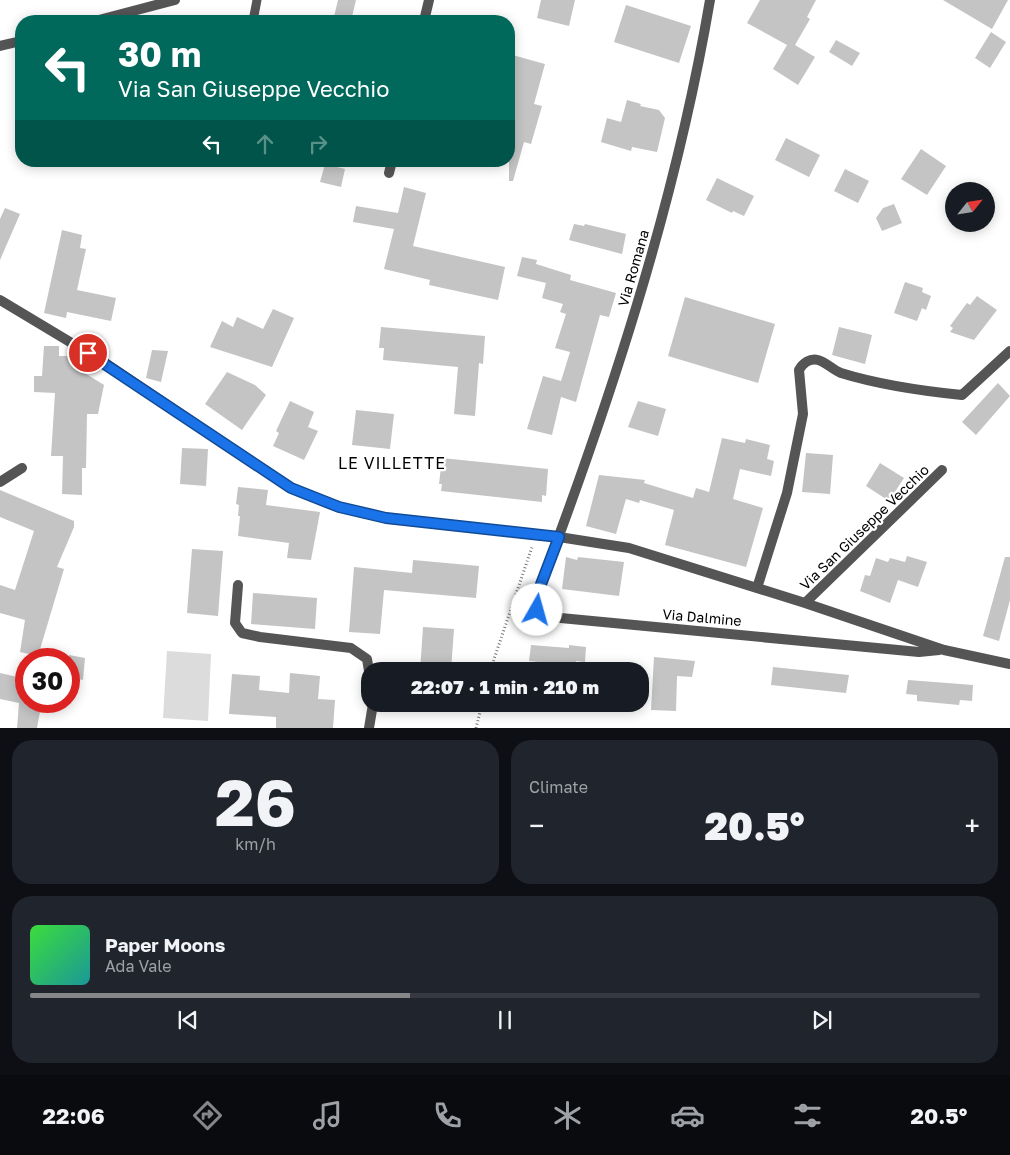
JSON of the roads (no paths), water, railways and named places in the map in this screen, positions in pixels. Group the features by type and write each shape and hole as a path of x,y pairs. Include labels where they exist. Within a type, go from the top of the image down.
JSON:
{"street":[{"path":"117,15 174,0"},
{"path":"426,15 430,0"},
{"name":"Via Romana","path":"559,537 628,336 668,198 692,102 710,0"},
{"path":"0,46 15,42"},
{"path":"389,173 390,167"},
{"name":"Via San Giuseppe Vecchio","path":"0,300 105,363 291,488 339,507 386,518 559,537 629,548 805,603 944,650 1010,664"},
{"path":"757,588 787,492 802,422 799,370 802,365 809,360 818,360 839,373 927,392 962,395 1010,351"},
{"path":"0,482 22,468"},
{"name":"Via San Giuseppe Vecchio","path":"805,603 942,470"},
{"name":"Via Dalmine","path":"559,537 535,600 537,610 550,617 919,652 944,650"},
{"path":"238,585 236,623 242,633 260,637 351,648 368,658 368,662"},
{"name":"Via San Giuseppe Vecchio","path":"998,662 1010,670"},
{"path":"369,728 372,712"}],"lane":[{"path":"254,15 257,0"}],"district":[{"name":"LE VILLETTE","path":"392,463"}]}
